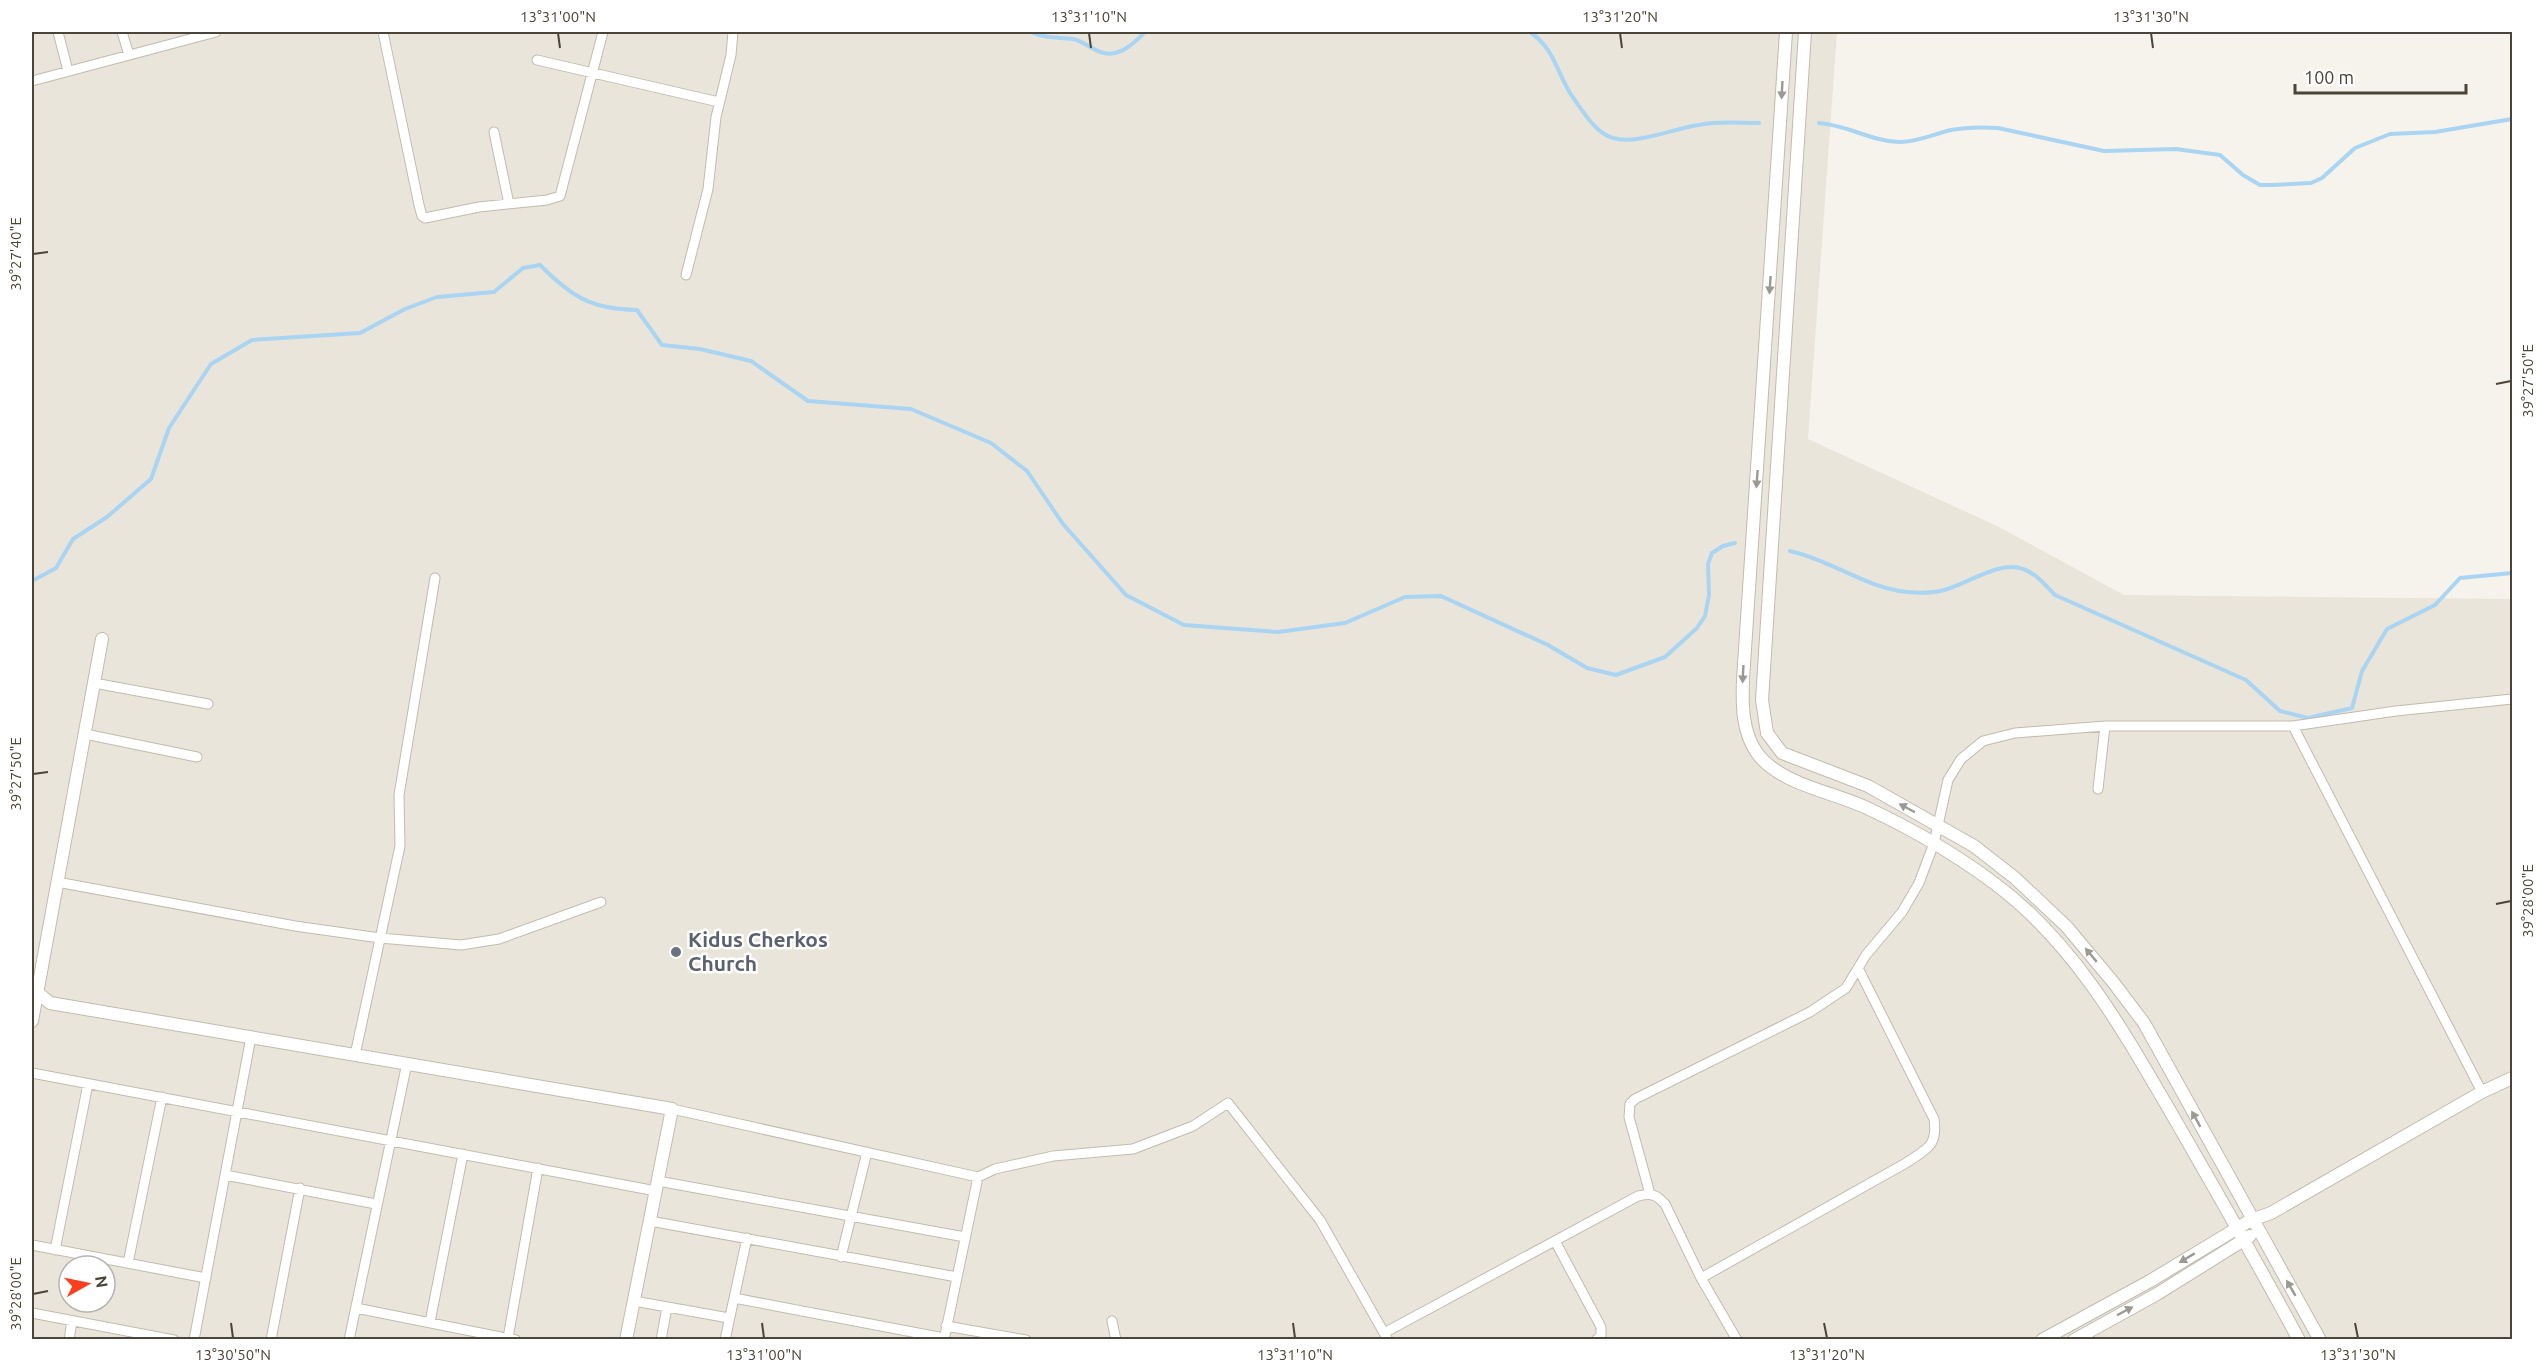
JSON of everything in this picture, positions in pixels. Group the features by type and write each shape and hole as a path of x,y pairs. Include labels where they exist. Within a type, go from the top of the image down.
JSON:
{"street":[{"path":"58,32 68,71"},
{"path":"122,32 129,55"},
{"path":"32,81 129,55 185,35 216,32"},
{"path":"383,32 422,216 432,217 479,207 547,200 560,195 603,32"},
{"path":"686,275 708,189 713,138 719,102 731,56 733,32"},
{"path":"1786,32 1743,679 1742,699 1749,737 1764,760 1788,777 1869,808 1934,843 1995,884 2035,918 2092,983 2117,1019 2245,1239 2299,1340"},
{"path":"1805,32 1762,700 1764,722 1772,743 1782,753 1868,786 1974,846 2015,878 2067,927 2144,1023 2320,1340"},
{"path":"537,60 719,102"},
{"path":"494,132 509,204"},
{"path":"1773,245 1791,245"},
{"path":"355,1055 400,846 399,795 435,578"},
{"path":"32,1021 34,992 102,639"},
{"path":"94,683 208,704"},
{"path":"1650,1194 1629,1117 1630,1104 1635,1099 1810,1012 1846,988 1866,955 1902,912 1919,883 1934,843 1948,780 1961,759 1983,741 2015,733 2105,726 2293,726 2396,711 2512,699"},
{"path":"2098,789 2105,726"},
{"path":"2293,726 2482,1092"},
{"path":"85,734 197,757"},
{"path":"57,882 225,914 380,938 461,945 499,939 601,902"},
{"path":"1701,1278 1906,1163 1932,1145 1936,1134 1934,1119 1859,970"},
{"path":"34,992 50,1003 672,1109 978,1177 995,1169 1053,1156 1133,1149 1193,1126 1227,1103 1320,1220 1386,1336 1555,1240 1638,1196 1650,1194 1658,1197 1665,1204 1701,1278 1737,1340"},
{"path":"194,1340 251,1037"},
{"path":"349,1340 407,1064"},
{"path":"32,1073 538,1168 852,1216 965,1237"},
{"path":"2074,1340 2157,1294 2245,1239 2255,1225 2271,1213 2482,1092 2512,1078"},
{"path":"55,1250 88,1084"},
{"path":"128,1263 162,1097"},
{"path":"626,1340 672,1109"},
{"path":"841,1257 867,1152"},
{"path":"430,1322 463,1154"},
{"path":"356,1308 512,1339 538,1168"},
{"path":"225,1175 376,1204"},
{"path":"734,1298 944,1339 978,1177"},
{"path":"271,1340 300,1188"},
{"path":"650,1221 957,1277"},
{"path":"2042,1340 2150,1281 2237,1228 2255,1225"},
{"path":"737,1340 726,1338 747,1238"},
{"path":"1555,1240 1601,1327 1601,1336 1596,1340"},
{"path":"32,1245 206,1278"},
{"path":"2150,1281 2157,1294"},
{"path":"634,1301 729,1318"},
{"path":"661,1340 667,1306"},
{"path":"32,1313 174,1340"},
{"path":"2079,1318 2085,1333"},
{"path":"69,1340 72,1321"},
{"path":"1112,1321 1116,1340"},
{"path":"946,1326 1026,1340"}],"shaded area":[{"path":"32,32 1837,32 1808,439 1999,527 2124,595 2512,599 2512,1339 32,1339"}],"waterway":[{"path":"1031,32 1047,37 1077,40 1100,52 1110,54 1127,48 1145,32"},
{"path":"1530,32 1546,47 1568,90 1586,116 1601,132 1613,138 1622,140 1644,138 1714,123 1759,123"},
{"path":"1819,123 1830,124 1870,137 1901,142 1957,129 1998,128 2104,151 2176,149 2220,155 2243,175 2260,185 2271,185 2311,183 2322,178 2355,148 2390,134 2435,132 2512,119"},
{"path":"32,581 56,568 73,539 107,517 151,479 169,428 211,364 252,340 360,333 405,309 437,297 494,292 523,268 540,265 562,285 583,299 607,307 637,310 662,345 700,349 751,361 808,401 911,409 991,443 1027,471 1063,524 1126,595 1184,625 1278,632 1345,623 1405,597 1441,596 1548,645 1587,668 1616,675 1665,657 1697,628 1705,616 1709,595 1708,564 1712,553 1723,546 1735,543"},
{"path":"1790,551 1877,585 1907,592 1940,591 1994,570 2014,567 2023,569 2036,577 2055,595 2246,680 2280,711 2308,718 2352,708 2362,671 2387,629 2435,605 2460,578 2512,573"}],"place":[{"name":"Kidus Cherkos Church","path":"676,952"}]}
